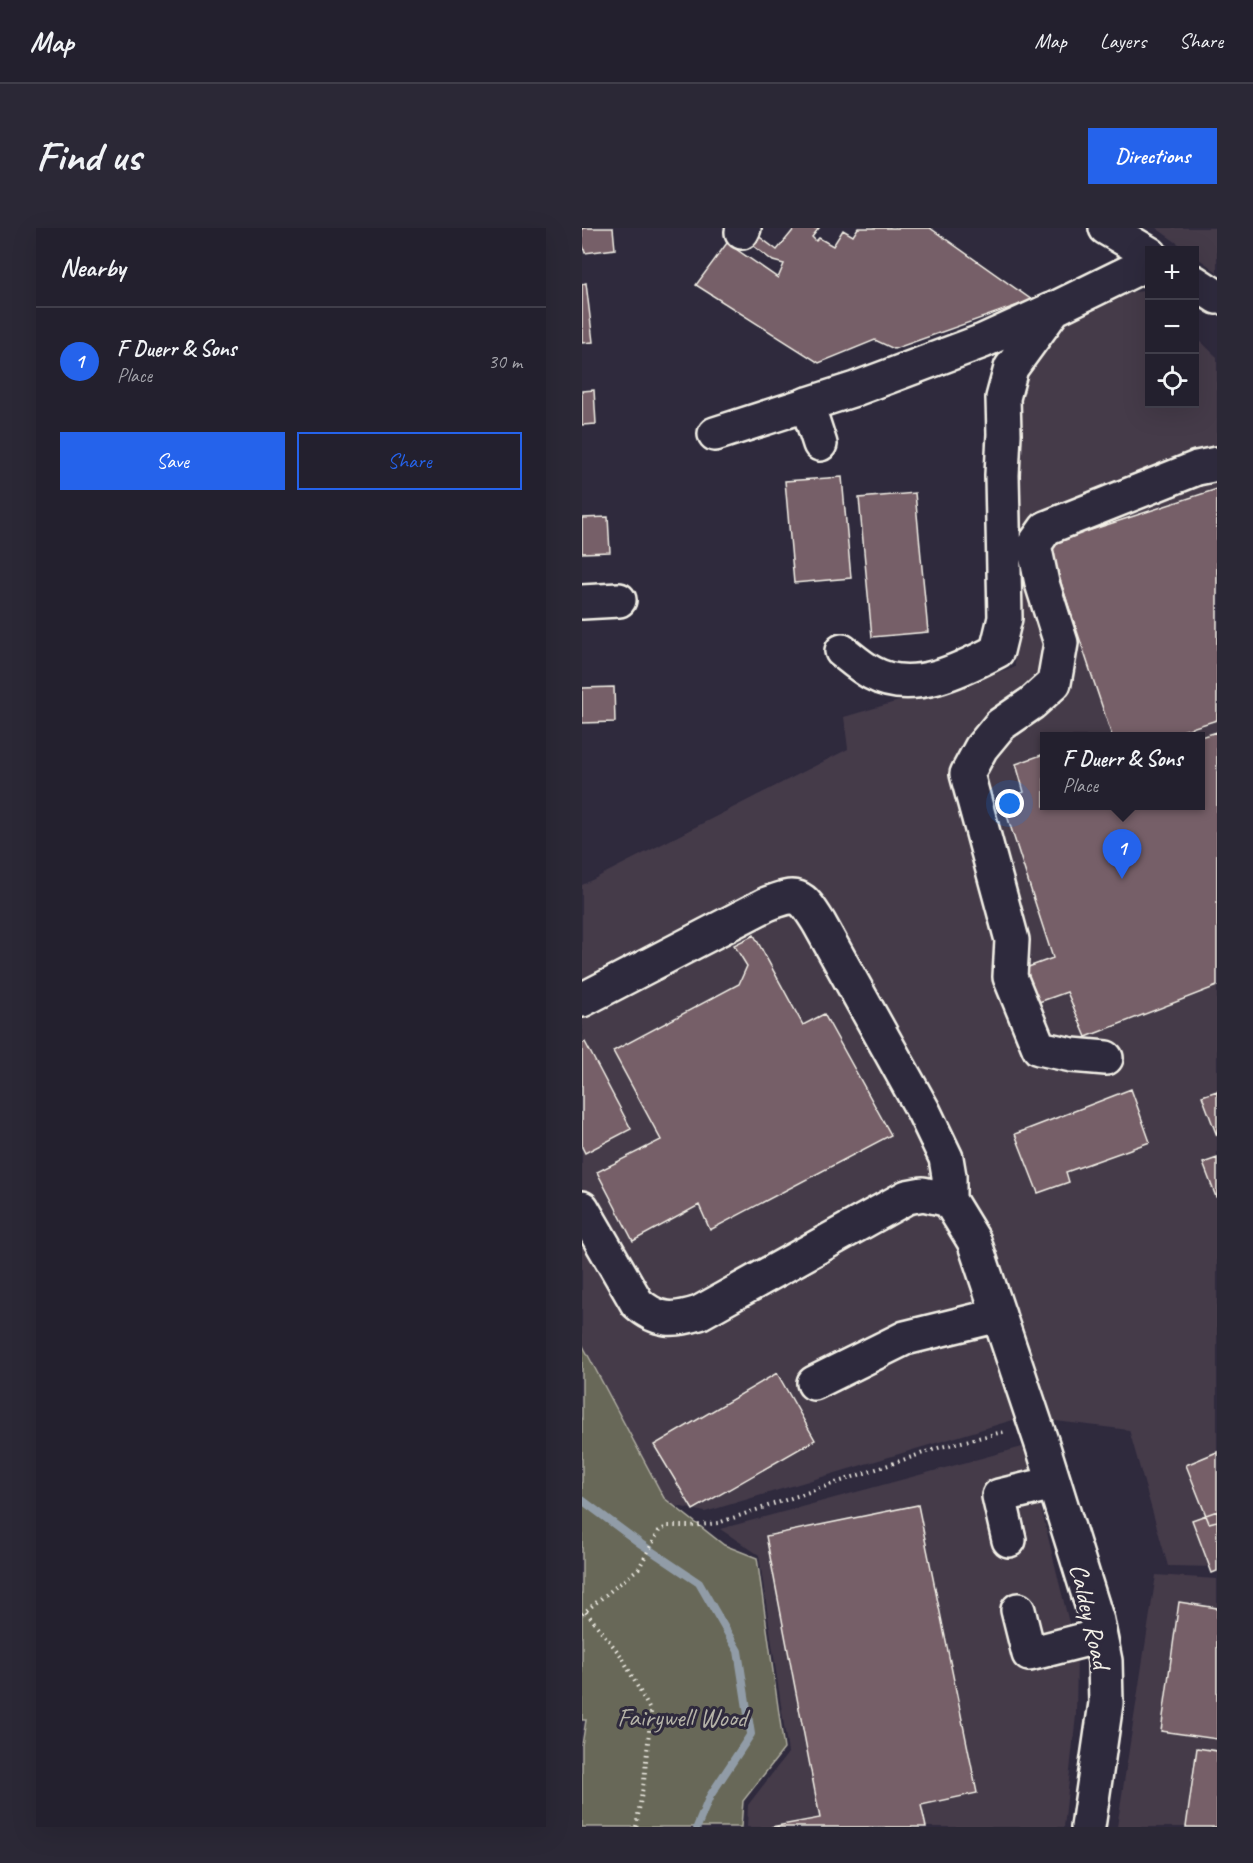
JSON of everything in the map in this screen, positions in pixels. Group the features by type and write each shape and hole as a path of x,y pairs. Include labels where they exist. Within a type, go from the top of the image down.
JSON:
{"street":[{"path":"1106,228 1145,252"},
{"path":"715,434 855,389 983,341 1145,264"},
{"path":"1199,285 1217,297"},
{"path":"842,651 873,673 895,681 918,681 966,668 997,651 1005,618 1003,398 1011,368 1054,309"},
{"path":"807,404 820,444"},
{"path":"1106,1058 1072,1055 1039,1048 1010,976 1012,940 967,774 981,748 1000,725 1032,703 1054,683 1061,643 1042,583 1034,545 1046,528 1197,468 1217,464"},
{"path":"582,602 619,600"},
{"path":"582,1000 767,904 788,896 798,896 806,903 819,923 924,1112 946,1158 949,1176 949,1200 923,1194 907,1197 699,1313 679,1319 660,1317 647,1312 637,1303 582,1208"},
{"name":"Caldey Road","path":"949,1200 974,1241 1042,1444 1100,1636 1105,1661 1106,1703 1088,1827"},
{"path":"814,1383 905,1338 999,1315"},
{"path":"1009,1540 999,1496 1054,1483"},
{"path":"1018,1610 1029,1654 1100,1636"}],"path":[{"path":"636,1827 644,1781 651,1712 622,1657 584,1613 639,1568 659,1531 668,1526 691,1526 718,1522 941,1447 1008,1431 1023,1431 1042,1444"}],"shaded area":[{"path":"1156,228 1217,228 1217,272 1199,259 1199,246 1181,246"},
{"path":"1145,291 1145,408 1199,408 1199,340 1217,357 1217,1567 1168,1566 1129,1430 1023,1417 705,1512 658,1502 582,1353 582,885 848,749 844,717 1015,667 1003,471 1017,365 1103,294"},
{"path":"1026,1446 1077,1656 1076,1715 1064,1827 747,1827 748,1805 788,1753 759,1555 720,1529"},
{"path":"1156,1575 1217,1579 1217,1827 1117,1827"}],"green space":[{"name":"Fairywell Wood","path":"582,1344 664,1498 724,1545 757,1558 784,1749 743,1801 741,1827 582,1827 582,1745 586,1720 582,1720"}],"building":[{"path":"582,228 613,228 615,249 585,253"},
{"path":"795,228 819,228 812,237 816,241 819,238 833,246 843,230 853,236 858,228 930,228 1032,300 894,349 875,340 819,363 696,285 727,243 778,278 784,264 773,261 747,241 753,232 777,250"},
{"path":"586,283 593,342 582,343 582,284"},
{"path":"594,390 596,424 582,425 582,391"},
{"path":"842,477 851,578 794,583 785,481"},
{"path":"1217,489 1217,720 1179,732 1111,732 1048,544"},
{"path":"915,493 928,632 872,637 859,498"},
{"path":"608,517 610,552 582,553 582,518"},
{"path":"614,687 615,722 582,723 582,688"},
{"path":"1217,732 1217,986 1086,1037 1067,992 1036,1003 1023,969 1053,958 1002,800 1024,792 1016,764 1040,755 1040,810 1205,810 1205,736"},
{"path":"754,935 803,1025 824,1014 891,1135 710,1230 699,1205 633,1241 597,1172 661,1140 613,1051 739,984 747,966 734,945"},
{"path":"585,1042 631,1129 585,1153 582,1147 582,1044"},
{"path":"1131,1089 1150,1142 1066,1172 1069,1182 1038,1193 1015,1134"},
{"path":"1217,1091 1217,1136 1202,1096"},
{"path":"1217,1158 1217,1197 1216,1197 1203,1163"},
{"path":"777,1373 815,1440 693,1510 654,1445"},
{"path":"1217,1452 1217,1521 1209,1523 1186,1465"},
{"path":"918,1505 977,1793 921,1805 926,1827 771,1827 820,1818 766,1536"},
{"path":"1217,1511 1217,1571 1212,1573 1192,1520"},
{"path":"1179,1602 1217,1608 1217,1739 1161,1731"},
{"path":"1197,1748 1217,1751 1217,1827 1186,1827"}],"waterway":[{"path":"582,1500 699,1583 738,1651 751,1734 710,1796 697,1827"}],"place":[{"name":"F Duerr & Sons","path":"1122,879"}]}
